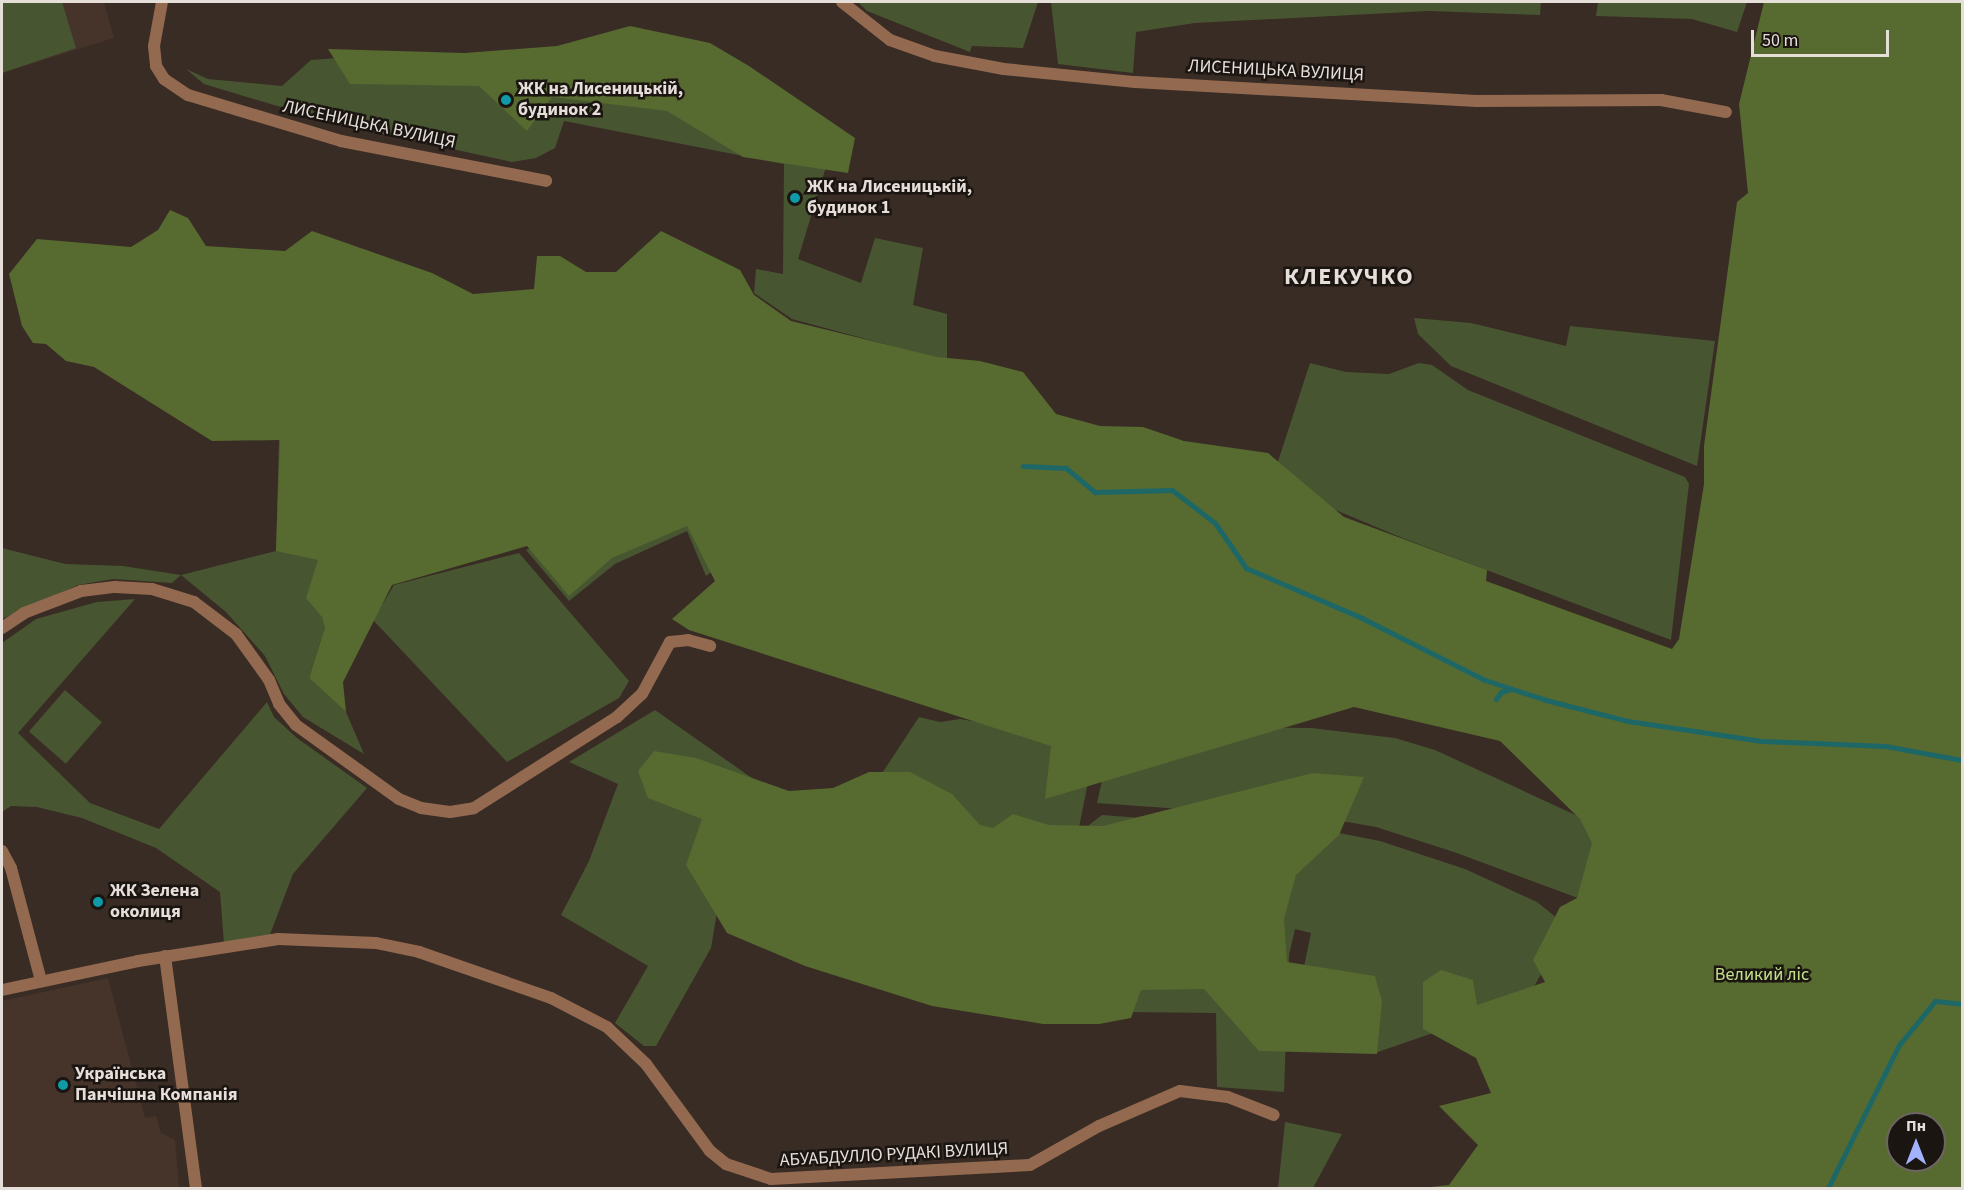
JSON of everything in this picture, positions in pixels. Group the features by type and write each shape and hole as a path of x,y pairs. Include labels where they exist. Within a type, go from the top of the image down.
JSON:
{"street":[{"name":"ЛИСЕНИЦЬКА ВУЛИЦЯ","path":"162,2 154,45 156,66 164,79 188,95 330,138 546,181"},
{"name":"ЛИСЕНИЦЬКА ВУЛИЦЯ","path":"842,2 890,40 935,56 1004,69 1135,82 1476,101 1661,100 1726,112"},
{"path":"2,627 24,613 81,591 115,587 152,589 194,602 236,634 269,680 279,704 296,725 399,799 421,808 450,812 474,808 617,717 642,694 670,642 688,640 711,646"},
{"path":"2,850 11,868 41,981"},
{"name":"АБУАБДУЛЛО РУДАКІ ВУЛИЦЯ","path":"2,990 165,956 278,939 376,943 418,952 550,998 607,1027 646,1064 710,1151 726,1164 771,1179 1030,1164 1108,1122 1180,1091 1228,1097 1274,1114"},
{"path":"165,956 196,1188"}],"shaded area":[{"path":"2,2 104,2 114,38 2,73"},
{"path":"108,978 145,1118 156,1116 161,1133 175,1140 179,1188 2,1188 2,1001"}],"green space":[{"path":"2,2 62,2 76,48 2,73"},
{"path":"858,2 1038,2 1023,48 972,46 970,52 867,11"},
{"path":"1051,2 1541,2 1540,15 1428,11 1195,23 1136,32 1133,73 1058,64"},
{"path":"1598,2 1747,2 1737,32 1692,19 1596,16"},
{"name":"Великий ліс","path":"1764,2 1962,2 1962,1188 1421,1188 1449,1185 1478,1145 1439,1106 1491,1093 1476,1058 1423,1029 1423,982 1441,970 1473,980 1477,1005 1545,982 1533,960 1560,907 1577,898 1592,843 1580,819 1500,741 1354,707 1045,799 1051,746 689,630 672,619 715,581 687,526 612,558 569,596 527,546 392,585 343,682 346,712 309,678 325,627 322,617 306,598 318,560 276,551 280,440 212,441 94,367 66,361 46,344 33,343 22,326 9,274 37,239 131,247 158,230 170,210 188,218 206,246 285,251 312,231 432,273 473,294 534,289 537,256 560,256 586,272 616,272 661,231 740,270 754,295 791,321 937,357 980,361 1023,372 1056,414 1100,426 1143,427 1184,441 1268,453 1344,517 1487,570 1486,581 1672,649 1679,639 1704,484 1704,446 1737,202 1748,193 1739,104"},
{"path":"630,26 710,43 749,66 855,138 848,173 743,157 667,111 552,97 527,131 479,86 350,84 328,49 465,53 557,46"},
{"path":"420,52 833,144 798,259 861,283 875,238 923,248 913,305 947,314 947,361 792,319 754,293 756,269 783,274 784,164 564,121 555,148 536,158 512,162 337,124 204,84 186,69 208,79 282,86 311,60"},
{"path":"1414,318 1471,323 1566,346 1570,326 1715,341 1697,466 1451,366 1418,334"},
{"path":"1310,363 1346,372 1389,374 1419,363 1432,365 1468,390 1685,477 1689,484 1671,640 1400,537 1271,483"},
{"path":"280,401 780,523 706,576 687,531 615,564 569,601 526,550 617,510 408,556 325,627 309,678 346,712 364,754 303,717 284,694 265,656 226,612 181,575 276,551"},
{"path":"2,548 65,564 123,566 181,575 172,583 113,579 78,585 2,619"},
{"path":"519,553 629,681 619,698 507,762 373,620 394,585"},
{"path":"135,599 18,733 90,803 159,829 267,702 274,717 297,738 367,788 293,874 269,937 224,944 220,892 156,848 82,818 37,807 11,806 2,812 2,643 36,619 97,602"},
{"path":"65,690 102,722 66,764 29,732"},
{"path":"655,710 752,778 720,894 711,948 656,1046 644,1046 615,1023 648,966 561,915 589,861 618,784 569,762"},
{"path":"919,717 940,722 960,719 1096,742 1070,873 854,816"},
{"path":"1116,718 1227,727 1311,728 1395,738 1435,750 1608,830 1586,901 1454,852 1376,827 1336,820 1097,803"},
{"path":"654,751 696,758 789,791 833,788 869,772 910,772 952,794 980,825 993,828 1013,814 1049,825 1103,826 1313,773 1364,777 1339,835 1296,875 1284,919 1287,962 1375,976 1382,1001 1377,1054 1259,1051 1204,989 1141,990 1131,1018 1099,1024 1043,1024 932,1006 805,966 727,933 686,865 702,819 648,798 638,771"},
{"path":"1102,815 1339,833 1380,841 1465,869 1537,902 1557,918 1561,938 1526,1001 1375,1053 1300,986 1311,933 1295,929 1289,955 1284,1092 1217,1087 1216,1013 1124,1012 1080,860 1089,825"},
{"path":"1285,1122 1342,1134 1313,1188 1278,1188"}],"waterway":[{"path":"1023,466 1066,468 1095,492 1172,490 1215,523 1246,568 1362,618 1485,680 1546,700 1628,721 1762,741 1885,746 1962,760"},
{"path":"1496,699 1501,692 1511,689"},
{"path":"1828,1188 1899,1045 1935,1001 1962,1004"}],"place":[{"name":"ЖК на Лисеницькій, будинок 2","path":"506,100"},
{"name":"ЖК на Лисеницькій, будинок 1","path":"795,198"},
{"name":"ЖК Зелена околиця","path":"98,902"},
{"name":"Українська Панчішна Компанія","path":"63,1085"}],"district":[{"name":"КЛЕКУЧКО","path":"1349,277"}]}
